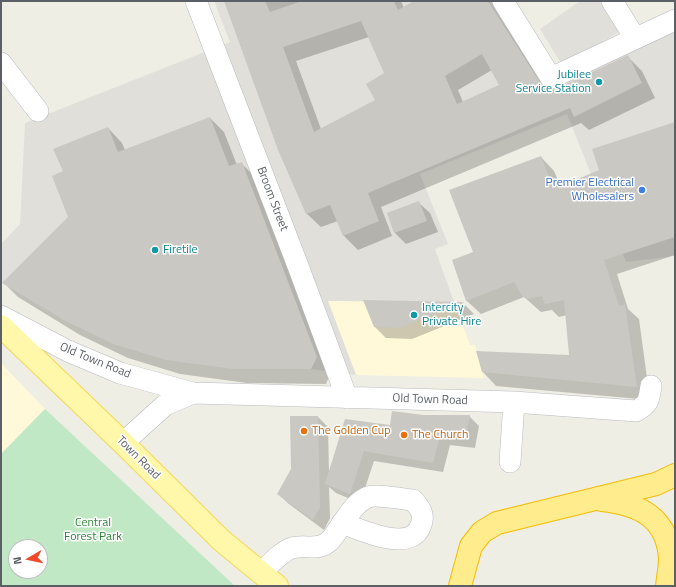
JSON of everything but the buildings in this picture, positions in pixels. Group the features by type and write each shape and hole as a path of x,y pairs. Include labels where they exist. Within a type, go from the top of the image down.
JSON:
{"highway":[{"path":"460,586 471,546 482,532 496,523 656,484 675,475"},
{"path":"594,500 619,502 631,505 642,510 658,524 664,533 668,546 670,560 667,586"},
{"path":"667,586 675,559"},
{"path":"453,586 465,564"}],"main road":[{"name":"Town Road","path":"1,326 221,540 277,586"}],"street":[{"name":"Broom Street","path":"196,1 347,398"},
{"path":"503,1 551,78 675,20"},
{"path":"612,1 635,38"},
{"path":"1,63 38,111"},
{"name":"Old Town Road","path":"1,316 68,351 120,373 193,393 514,402 636,411 645,406 649,398 651,386"},
{"name":"Old Town Road","path":"123,443 165,405 193,393"},
{"path":"510,462 514,402"},
{"path":"261,573 291,548 315,548 328,543 342,523"}],"shaded area":[{"path":"214,1 489,1 535,72 542,88 675,25 675,256 626,262 567,114 420,174 448,244 435,249 454,302 328,301 356,375 310,369 232,369 165,360 113,344 65,321 1,282 1,244 20,224 25,123 230,42"},
{"path":"580,1 603,1 621,31 562,65 540,29"},
{"path":"363,300 454,302 470,345 475,345 484,378 356,375 328,301"},
{"path":"1,363 45,409 1,454"}],"green space":[{"name":"Central Forest Park","path":"45,409 235,586 1,586 1,454"}],"place":[{"name":"Jubilee Service Station","path":"599,82"},
{"name":"Premier Electrical Wholesalers","path":"642,190"},
{"name":"Firetile","path":"155,250"},
{"name":"Intercity Private Hire","path":"414,315"},
{"name":"The Golden Cup","path":"304,431"},
{"name":"The Church","path":"404,435"}]}
